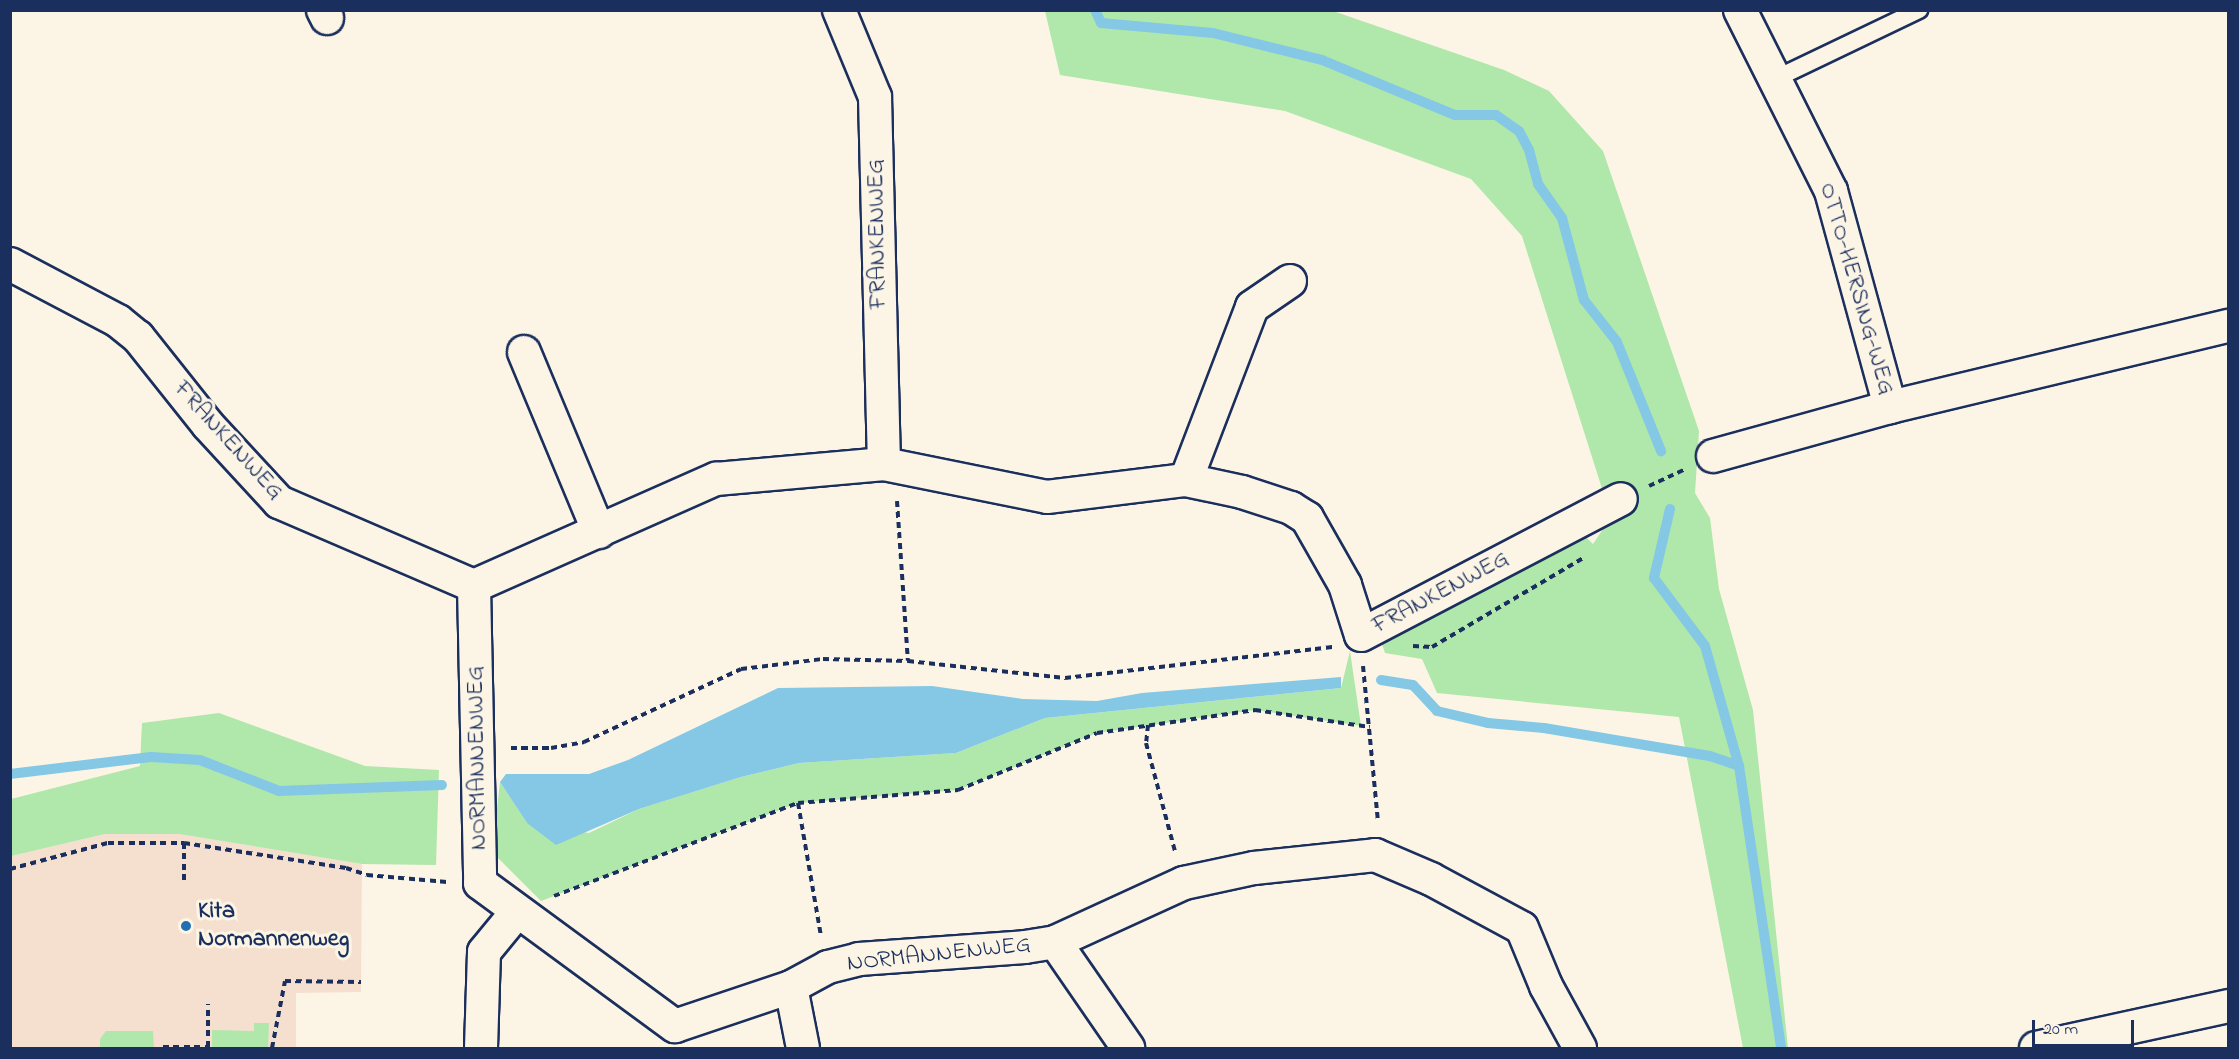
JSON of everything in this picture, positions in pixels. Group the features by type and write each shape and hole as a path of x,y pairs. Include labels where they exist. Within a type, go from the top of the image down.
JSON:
{"street":[{"name":"FRANKENWEG","path":"839,10 875,97 884,464"},
{"name":"OTTO-HERSING-WEG","path":"1740,10 1831,191 1890,406"},
{"name":"FRANKENWEG","path":"10,264 118,321 138,338 208,425 279,502 340,532 474,586 716,479 884,464 1047,497 1186,480 1242,492 1291,508 1307,518 1345,585 1361,635 1621,499"},
{"path":"1186,480 1252,307 1290,281"},
{"name":"OTTO-HERSING-WEG","path":"1713,456 1890,406 2229,326"},
{"path":"524,352 599,532"},
{"name":"NORMANNENWEG","path":"474,586 480,883 516,913 675,1026 791,987 828,967 859,959 1025,947 1055,942 1184,883 1254,868 1375,855 1431,879 1522,928 1546,986 1580,1048"},
{"path":"480,1048 484,952 516,913"},
{"name":"NORMANNENWEG","path":"1055,942 1128,1048"},
{"path":"791,987 803,1048"},
{"path":"2036,1048 2229,1006"}],"lane":[{"path":"1775,79 1919,10"}],"path":[{"path":"1621,499 1713,456"},
{"path":"884,464 897,495 908,661"},
{"path":"479,747 551,748 585,742 741,669 823,660 908,661 1065,678 1335,647 1361,635 1378,828 1375,855"},
{"path":"516,913 703,837 798,803 958,790 1097,733 1255,710 1370,728"},
{"path":"1148,725 1146,743 1184,883"},
{"path":"798,803 828,967"},
{"path":"10,869 108,843 184,843 346,868 367,875 480,883"},
{"path":"184,843 184,880"},
{"path":"272,1048 285,981 361,981"},
{"path":"163,1047 208,1047 208,1004"}],"shaded area":[{"name":"Kita Normannenweg","path":"105,834 179,834 362,864 361,992 296,993 296,1048 11,1048 10,856"}],"green space":[{"path":"1045,11 1333,11 1504,70 1549,91 1603,151 1699,431 1695,493 1710,518 1719,589 1753,710 1788,1048 1743,1048 1679,717 1437,693 1422,659 1385,653 1381,641 1583,534 1593,544 1611,517 1522,236 1471,179 1285,111 1060,75"},
{"path":"1350,651 1361,726 1255,710 1097,733 958,790 798,803 541,901 492,852 500,782 527,823 589,833 639,809 741,777 799,763 956,753 1045,718 1341,688"},
{"path":"219,713 365,766 439,770 436,865 362,864 179,834 105,834 11,856 11,799 140,766 142,723"},
{"path":"254,1023 269,1023 268,1048 168,1048 212,1047 212,1030 254,1031"},
{"path":"106,1031 153,1031 154,1048 100,1048 100,1039"}],"water":[{"path":"1341,677 1341,688 1045,718 956,753 799,763 741,777 639,809 556,845 527,823 500,782 506,774 589,774 628,760 778,688 932,686 1023,699 1097,701 1142,693"}],"waterway":[{"path":"1095,10 1101,23 1213,33 1322,60 1455,115 1496,115 1519,131 1529,150 1538,184 1562,218 1584,300 1617,342 1661,451"},
{"path":"1670,509 1654,578 1705,646 1739,766 1781,1048"},
{"path":"1381,680 1413,685 1437,711 1488,723 1544,728 1710,756 1739,766"},
{"path":"10,774 151,757 200,760 279,791 442,785"}],"place":[{"name":"Kita Normannenweg","path":"186,926"}]}
